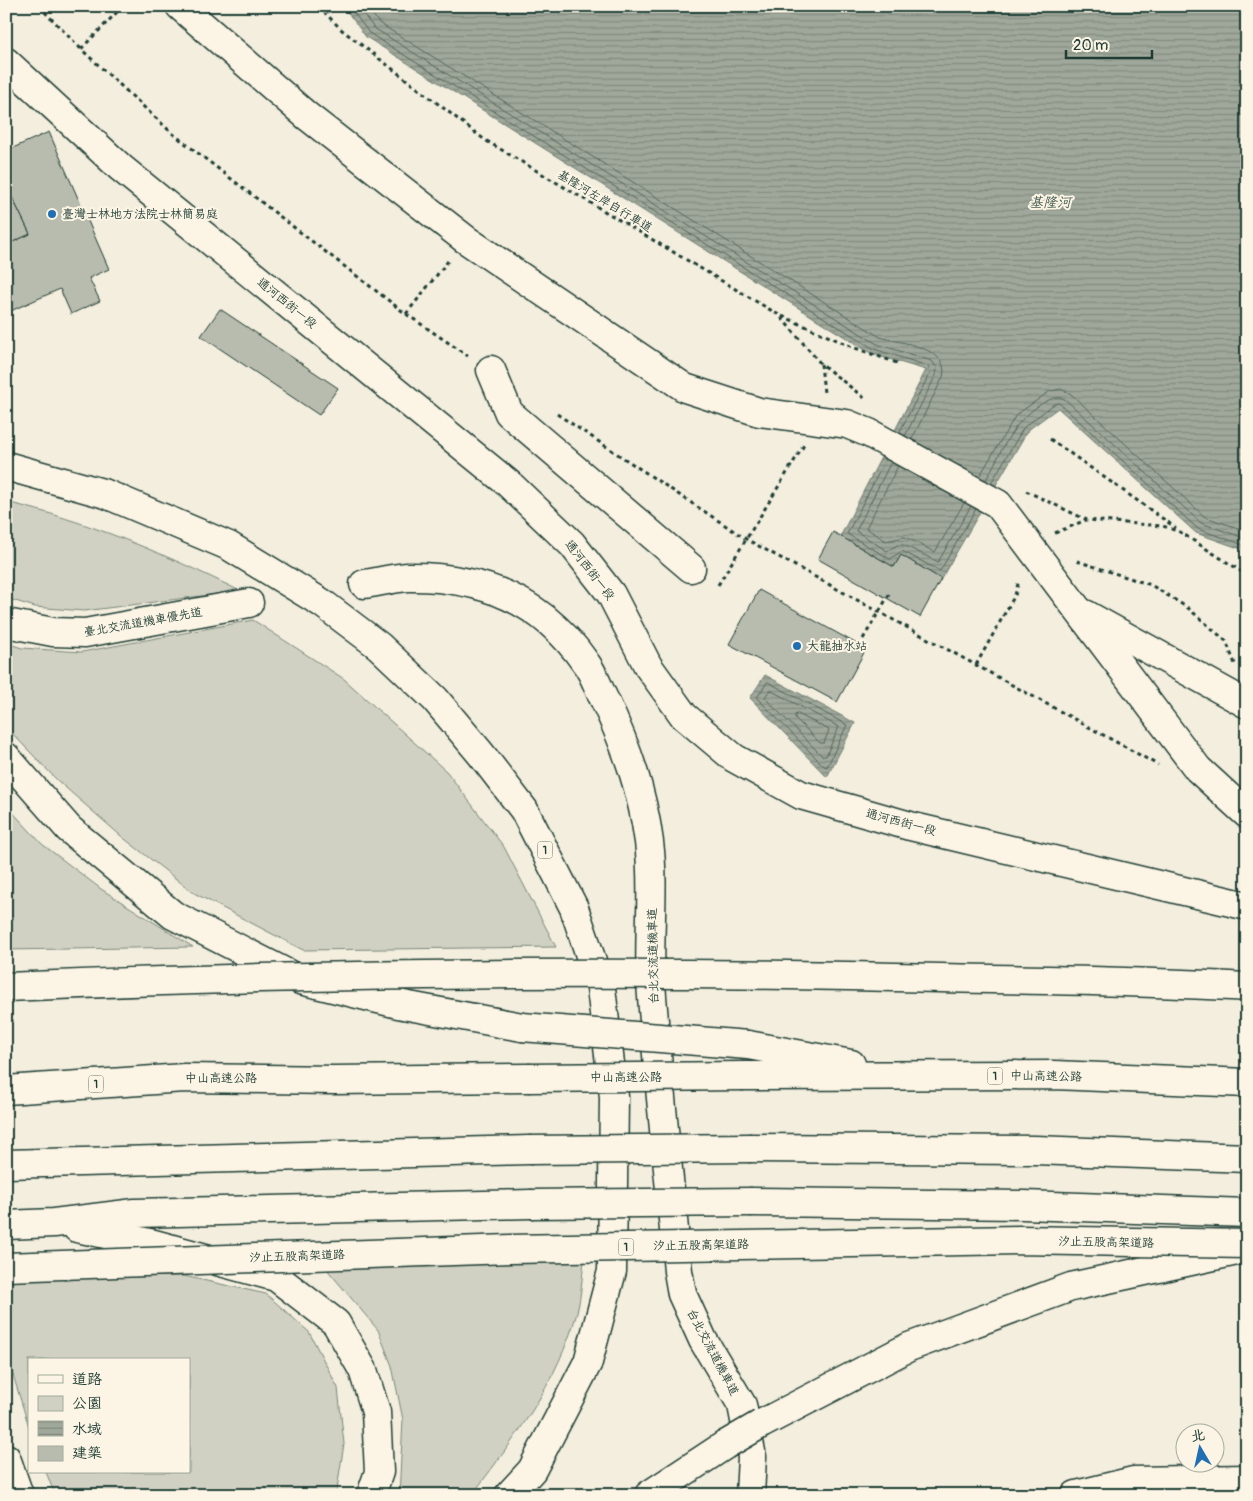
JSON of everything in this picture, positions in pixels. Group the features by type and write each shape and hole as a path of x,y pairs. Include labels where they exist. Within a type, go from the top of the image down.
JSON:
{"main road":[{"path":"180,6 307,116 465,239 685,388 759,412 847,424 869,432 998,504 1198,768 1247,814"},
{"name":"通河西街一段","path":"6,62 121,168 509,484 572,544 611,594 648,666 684,716 734,758 801,795 910,826 1247,906"},
{"path":"491,370 509,413 691,568"},
{"name":"1","path":"6,466 106,494 229,546 322,603 379,646 435,699 524,810 574,908 601,988 614,1097 612,1272 588,1362 532,1470 509,1495"},
{"name":"台北交流道機車道","path":"364,584 406,577 454,580 498,590 536,611 567,638 587,664 621,734 641,792 649,845 652,924 651,982 678,1271 682,1294 703,1340 742,1405 752,1457 750,1495"},
{"name":"臺北交流道機車優先道","path":"6,623 53,632 85,633 249,603"},
{"path":"1075,608 1247,704"},
{"path":"6,757 69,830 173,915 300,980 398,1004 522,1027 748,1045 921,1076"},
{"path":"6,987 141,981 491,973 813,975 1247,987"},
{"name":"中山高速公路","path":"7,1083 184,1078 343,1080 1054,1075 1247,1083"},
{"path":"6,1164 51,1161 529,1150 751,1148 1036,1150 1247,1158"},
{"path":"6,1225 54,1223 135,1213 530,1204 752,1202 1024,1205 1247,1213"},
{"path":"54,1223 154,1244 276,1276 336,1323 364,1370 376,1412 379,1472 371,1495"},
{"name":"汐止五股高架道路","path":"6,1267 510,1249 1019,1240 1247,1244"},
{"path":"649,1495 725,1445 761,1424 909,1347 1071,1287 1247,1249"},
{"path":"6,1458 19,1495"},
{"path":"1076,1495 1132,1481 1247,1479"}],"path":[{"path":"39,6 81,50 172,133 406,314 491,370"},
{"path":"81,50 122,6"},
{"name":"基隆河左岸自行車道","path":"318,6 342,30 485,140 779,315 821,364 874,405"},
{"path":"406,314 465,239"},
{"path":"779,315 854,348 897,363"},
{"path":"556,414 746,538 1164,769"},
{"path":"1050,439 1180,532 1247,575"},
{"path":"718,585 786,473"},
{"path":"1025,491 1087,520 1164,526 1180,532"},
{"path":"1072,559 1152,585 1188,608 1226,642 1236,667"},
{"path":"863,639 890,593"},
{"path":"976,665 1015,595"}],"green space":[{"path":"6,502 67,519 126,540 240,591 84,611 35,607 6,598"},
{"path":"253,620 344,679 447,772 504,847 556,947 303,950 194,893 121,836 58,781 6,727 6,643 22,648 82,652"},
{"path":"6,805 42,844 101,889 193,947 6,950"},
{"path":"584,1260 577,1313 559,1362 536,1405 509,1446 478,1487 471,1495 399,1495 403,1420 392,1366 378,1330 320,1261"},
{"path":"184,1276 266,1294 309,1332 338,1388 344,1444 336,1495 55,1495 47,1474 190,1474 190,1358 28,1358 28,1424 6,1352 6,1279"}],"water":[{"name":"基隆河","path":"343,6 1247,6 1247,551 1196,533 1058,408 1028,430 941,579 901,556 894,567 840,537 926,370 872,354 366,37"},
{"path":"765,675 855,723 827,777 750,698"}],"building":[{"name":"臺灣士林地方法院士林簡易庭","path":"49,132 109,269 89,278 100,301 71,314 60,289 6,313 6,245 30,234 10,193 6,194 6,151"},
{"name":"臺灣士林地方法院士林簡易庭","path":"10,193 30,234 6,245 6,194"},
{"path":"220,309 338,388 319,415 201,336"},
{"path":"833,532 894,567 901,555 941,579 920,617 818,559"},
{"name":"大龍抽水站","path":"759,590 866,649 837,702 729,644"}],"place":[{"name":"臺灣士林地方法院士林簡易庭","path":"52,214"},
{"name":"大龍抽水站","path":"797,646"}]}
